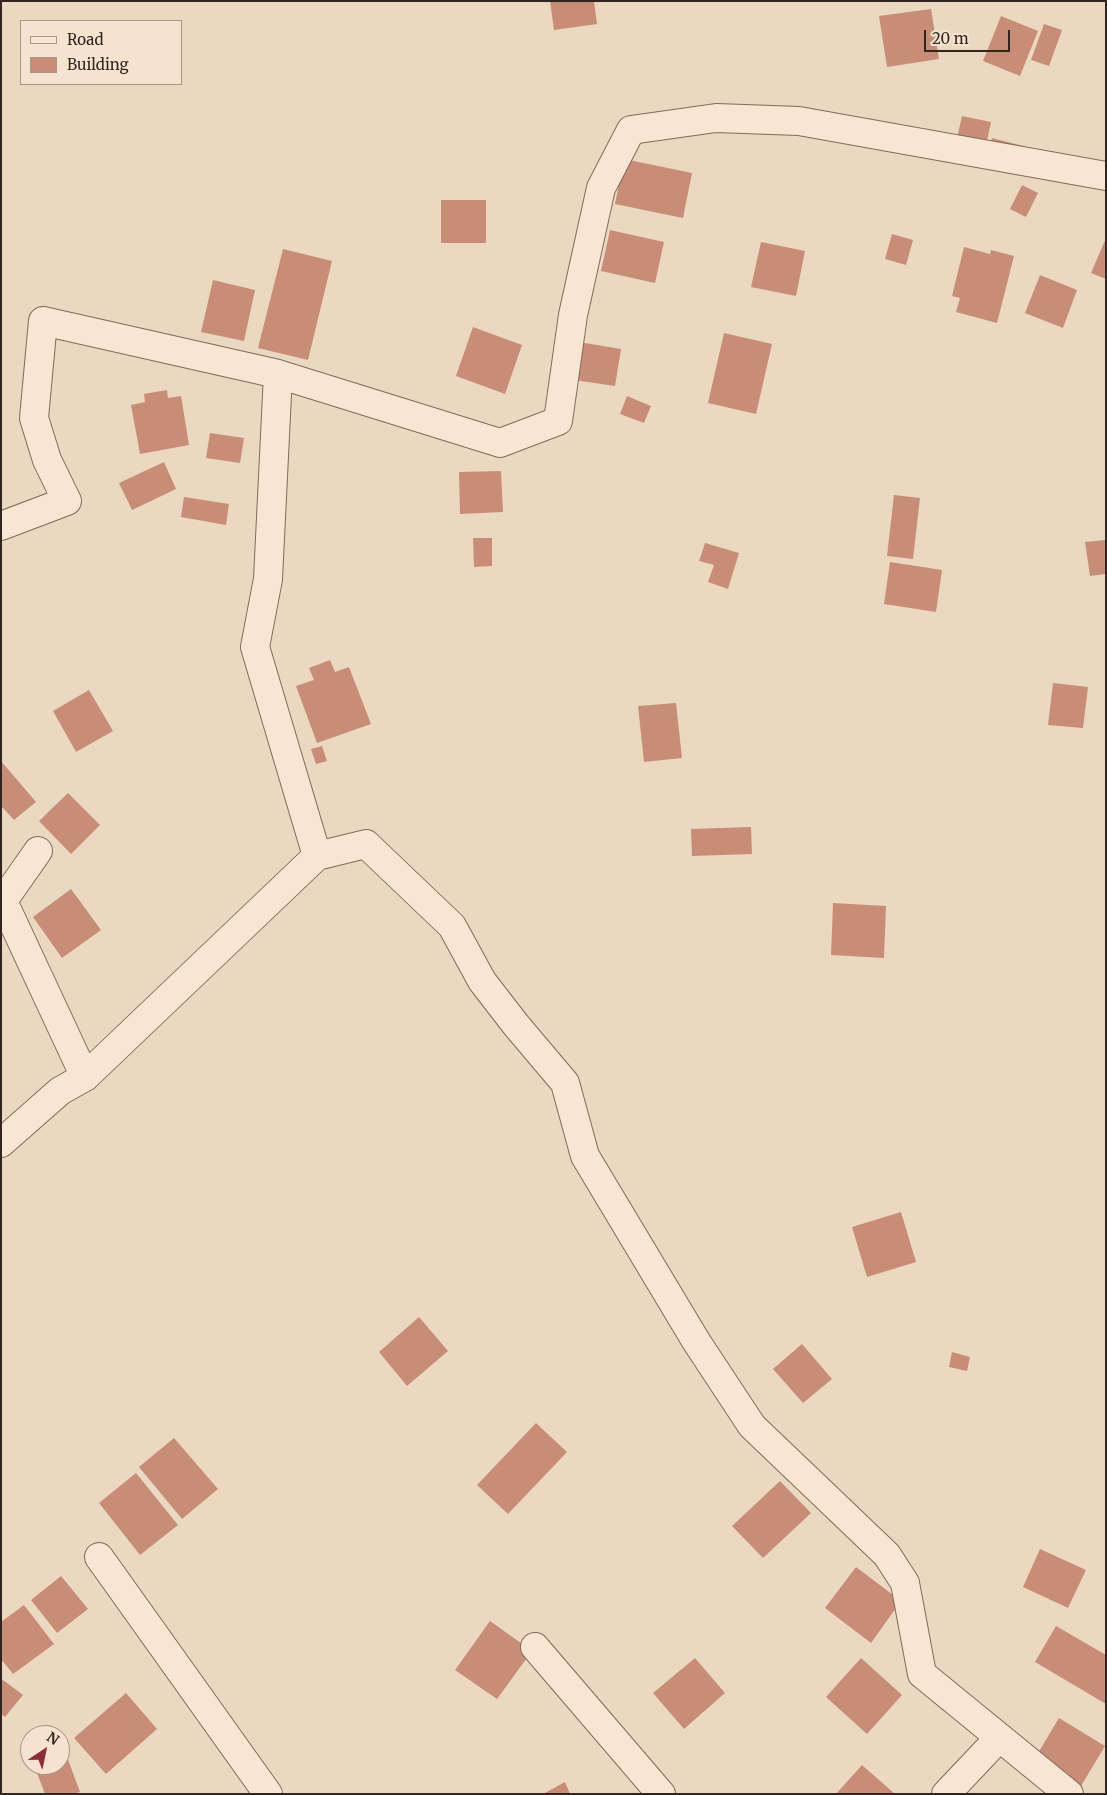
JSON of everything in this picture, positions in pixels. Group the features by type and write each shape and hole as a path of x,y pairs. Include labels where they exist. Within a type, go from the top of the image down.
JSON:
{"street":[{"path":"1,526 67,502 46,460 34,418 44,321 278,374 500,443 558,421 573,315 601,188 631,130 716,118 799,121 1106,176"},
{"path":"278,374 268,579 255,647 317,856"},
{"path":"1,1143 60,1091 85,1077 317,856 366,844 452,926 482,981 565,1083 585,1156 696,1341 752,1426 887,1554 905,1583 922,1674 1069,1794"},
{"path":"38,851 3,901 85,1077"},
{"path":"99,1557 268,1794"},
{"path":"536,1647 661,1794"},
{"path":"946,1794 999,1738"}],"building":[{"path":"550,1 594,1 597,24 554,30"},
{"path":"931,9 939,59 887,67 879,16"},
{"path":"1001,16 1038,31 1020,76 983,61"},
{"path":"1044,24 1062,30 1049,66 1031,60"},
{"path":"962,116 991,122 986,145 957,138"},
{"path":"992,138 1027,147 1023,160 989,151"},
{"path":"624,159 692,173 683,218 615,204"},
{"path":"1022,185 1038,193 1026,217 1010,209"},
{"path":"441,200 486,200 486,243 441,243"},
{"path":"610,230 664,242 655,283 601,271"},
{"path":"892,234 913,240 906,265 885,259"},
{"path":"1106,238 1106,279 1091,273"},
{"path":"761,242 805,251 796,296 751,287"},
{"path":"964,247 990,254 991,250 1014,256 997,323 956,312 960,298 952,296"},
{"path":"283,249 332,261 308,360 258,348"},
{"path":"1040,275 1077,290 1063,328 1025,313"},
{"path":"213,280 255,290 244,341 201,332"},
{"path":"473,327 522,345 505,394 456,376"},
{"path":"724,333 772,344 756,414 708,403"},
{"path":"579,342 621,349 615,386 574,380"},
{"path":"167,390 168,398 181,396 189,445 140,454 131,405 145,402 144,394"},
{"path":"627,396 651,406 644,423 620,414"},
{"path":"210,433 244,438 240,463 206,458"},
{"path":"164,462 176,489 132,510 119,483"},
{"path":"501,471 503,512 460,514 459,472"},
{"path":"894,495 920,498 913,559 887,556"},
{"path":"184,497 229,504 226,525 181,517"},
{"path":"473,538 492,538 492,566 474,567"},
{"path":"1106,540 1106,574 1090,576 1085,542"},
{"path":"705,543 739,553 728,589 708,582 714,565 699,561"},
{"path":"890,562 942,570 936,612 884,604"},
{"path":"330,660 335,672 349,667 371,724 317,743 296,686 314,680 309,668"},
{"path":"1053,683 1088,687 1083,728 1048,725"},
{"path":"89,690 113,731 76,752 53,711"},
{"path":"676,703 682,758 644,762 638,706"},
{"path":"322,746 327,761 316,764 311,749"},
{"path":"1,761 36,802 14,820 1,806"},
{"path":"68,793 100,825 71,854 39,821"},
{"path":"751,827 752,854 692,856 691,829"},
{"path":"71,889 101,930 62,958 33,917"},
{"path":"833,903 886,906 884,958 831,955"},
{"path":"901,1212 916,1262 867,1277 852,1227"},
{"path":"419,1317 448,1351 407,1386 379,1352"},
{"path":"802,1344 832,1379 803,1403 773,1369"},
{"path":"952,1352 970,1357 967,1371 949,1367"},
{"path":"536,1423 567,1452 508,1514 477,1485"},
{"path":"174,1438 218,1489 182,1519 139,1467"},
{"path":"136,1473 178,1525 140,1555 99,1503"},
{"path":"780,1481 811,1513 763,1558 732,1526"},
{"path":"1040,1549 1086,1570 1068,1608 1023,1587"},
{"path":"856,1567 901,1601 871,1643 825,1608"},
{"path":"61,1576 88,1609 57,1633 31,1600"},
{"path":"24,1605 54,1644 13,1674 1,1659 1,1622"},
{"path":"490,1621 532,1651 497,1699 455,1670"},
{"path":"1056,1626 1106,1655 1106,1704 1035,1662"},
{"path":"695,1658 725,1693 684,1729 653,1693"},
{"path":"861,1658 902,1695 867,1734 826,1697"},
{"path":"3,1680 23,1695 5,1717 1,1714 1,1682"},
{"path":"126,1693 157,1729 106,1774 74,1738"},
{"path":"1059,1718 1105,1746 1081,1786 1035,1758"},
{"path":"70,1765 80,1792 74,1794 45,1794 38,1775 70,1775"},
{"path":"862,1765 895,1794 836,1794"},
{"path":"565,1782 570,1794 543,1794"}]}
